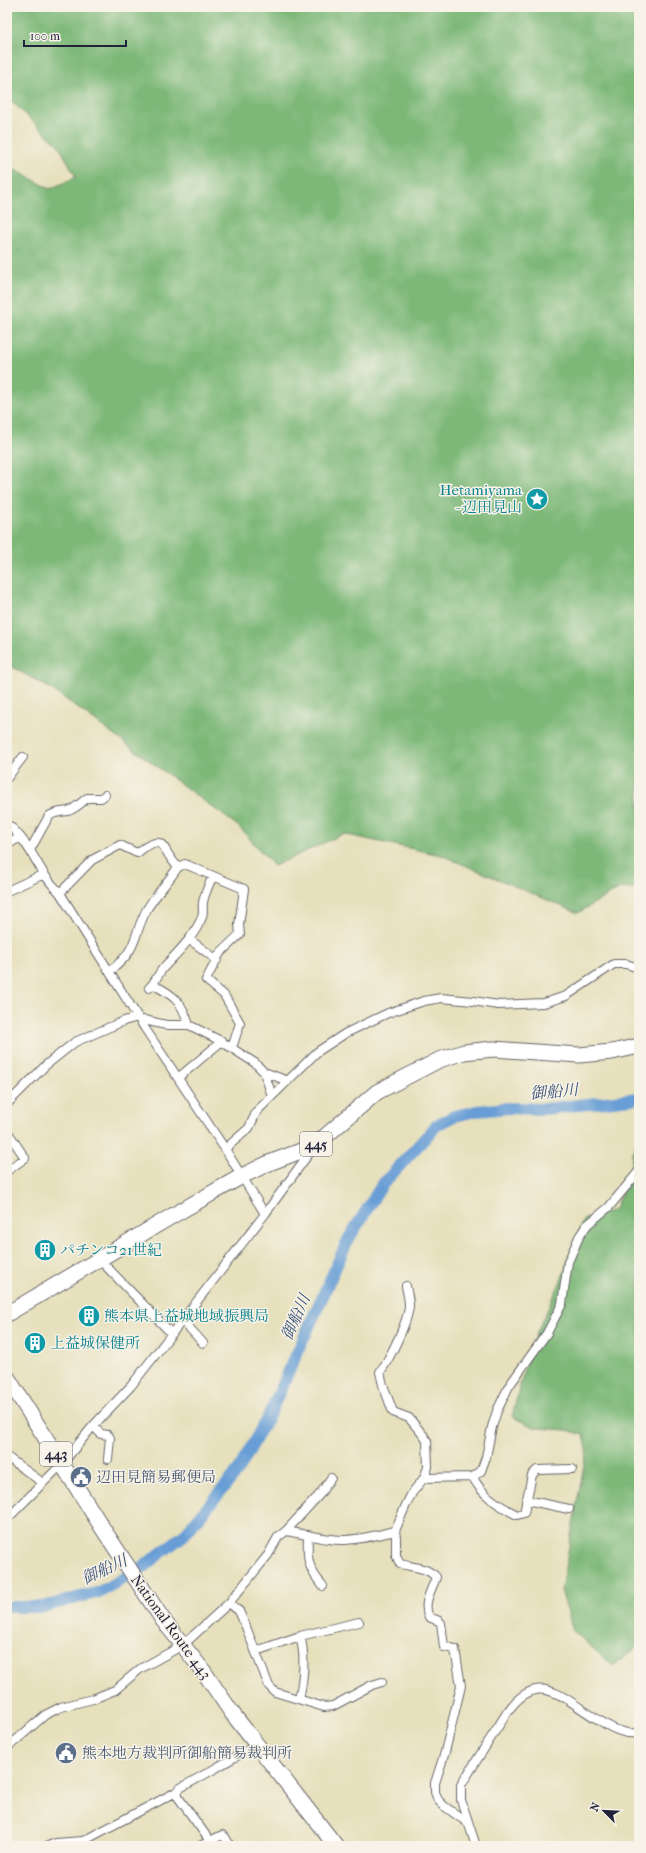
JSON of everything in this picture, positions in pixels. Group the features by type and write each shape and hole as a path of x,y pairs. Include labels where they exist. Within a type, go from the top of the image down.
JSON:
{"highway":[{"name":"445","path":"7,1314 242,1176 268,1163 314,1146 346,1116 377,1092 439,1060 464,1052 493,1049 579,1055 612,1052 638,1044"},
{"name":"National Route 443","path":"7,1377 104,1532 163,1620 336,1846"}],"street":[{"path":"7,778 23,757"},
{"path":"30,850 49,816 54,812 69,810 79,806 87,798 101,798 105,796"},
{"path":"7,824 30,850 44,874 60,893 139,1019 225,1149 265,1214"},
{"path":"7,845 20,837"},
{"path":"60,893 92,860 120,845 137,853 149,843 159,843 164,847 178,867"},
{"path":"110,971 130,953 147,909 178,867 185,864 244,891 239,924 240,934 220,953 206,980 224,995 240,1023 239,1032 232,1048"},
{"path":"7,891 44,874"},
{"path":"189,1025 185,1010 180,1002 168,992 151,986 164,967 189,940 203,914 203,902 213,876"},
{"path":"189,940 217,960"},
{"path":"225,1149 248,1128 257,1111 316,1052 346,1033 388,1013 424,1001 442,998 498,1005 544,1003 566,996 614,964 626,964 639,968"},
{"path":"7,1104 46,1065 76,1042 124,1021 139,1019 166,1025 189,1025 232,1048 255,1063 264,1072 288,1081"},
{"path":"178,1078 222,1042"},
{"path":"264,1072 272,1096"},
{"path":"7,1131 25,1158 7,1171"},
{"path":"7,1519 62,1464 93,1426 131,1386 265,1214 314,1146"},
{"path":"424,1478 473,1477 481,1471 497,1411 510,1386 547,1333 562,1304 568,1262 578,1237 587,1225 609,1206 639,1171"},
{"path":"99,1259 172,1334"},
{"path":"406,1286 409,1304 408,1315 404,1326 380,1372 393,1412 409,1418 427,1441 428,1467 424,1478 412,1493 395,1531 396,1555 400,1564 422,1568 431,1572 436,1577 427,1601 426,1610 429,1617 441,1623 444,1647 454,1649 461,1686 445,1752 435,1783 435,1792 438,1800 444,1806 468,1823"},
{"path":"183,1321 203,1343"},
{"path":"93,1426 101,1434 108,1435 110,1438 108,1459"},
{"path":"7,1457 43,1483"},
{"path":"473,1477 485,1493 495,1502 517,1515 524,1513 532,1475 537,1470 572,1469"},
{"path":"8,1745 45,1715 61,1707 93,1699 116,1690 140,1669 183,1645 229,1603 268,1555 278,1537 286,1531 320,1494 331,1478"},
{"path":"526,1500 569,1509"},
{"path":"286,1531 328,1539 342,1540 361,1539 395,1531"},
{"path":"308,1535 310,1569 323,1586"},
{"path":"229,1603 239,1611 256,1650 269,1686 272,1690 320,1706 333,1706 372,1685 382,1682"},
{"path":"256,1650 300,1636 359,1622"},
{"path":"299,1699 305,1652 300,1636"},
{"path":"476,1846 461,1800 461,1785 508,1711 516,1700 523,1694 543,1689 552,1692 570,1700 599,1720 626,1733 639,1734"},
{"path":"48,1846 56,1843 83,1841 178,1792 180,1788 207,1774 229,1759 258,1745"},
{"path":"178,1792 178,1797 204,1844 222,1835 225,1836 230,1846"}],"green space":[{"path":"7,7 639,7 639,890 620,888 578,913 441,855 343,834 274,866 238,826 53,690 7,664 7,165 50,189 76,177 59,146 7,97"},
{"path":"639,1142 639,1646 613,1666 573,1631 561,1590 587,1449 584,1435 567,1430 536,1428 512,1417 524,1370 537,1332 560,1283 583,1220 615,1209 631,1170 632,1152"}],"waterway":[{"name":"御船川","path":"7,1607 43,1607 99,1592 139,1570 184,1535 238,1471 270,1413 348,1240 382,1185 437,1125 454,1116 477,1111 508,1108 545,1109 639,1098"}],"place":[{"name":"Hetamiyama - 辺田見山","path":"537,499"},
{"name":"パチンコ21世紀","path":"45,1250"},
{"name":"熊本県上益城地域振興局","path":"89,1316"},
{"name":"上益城保健所","path":"35,1343"},
{"name":"辺田見簡易郵便局","path":"81,1477"},
{"name":"熊本地方裁判所御船簡易裁判所","path":"66,1753"}]}
